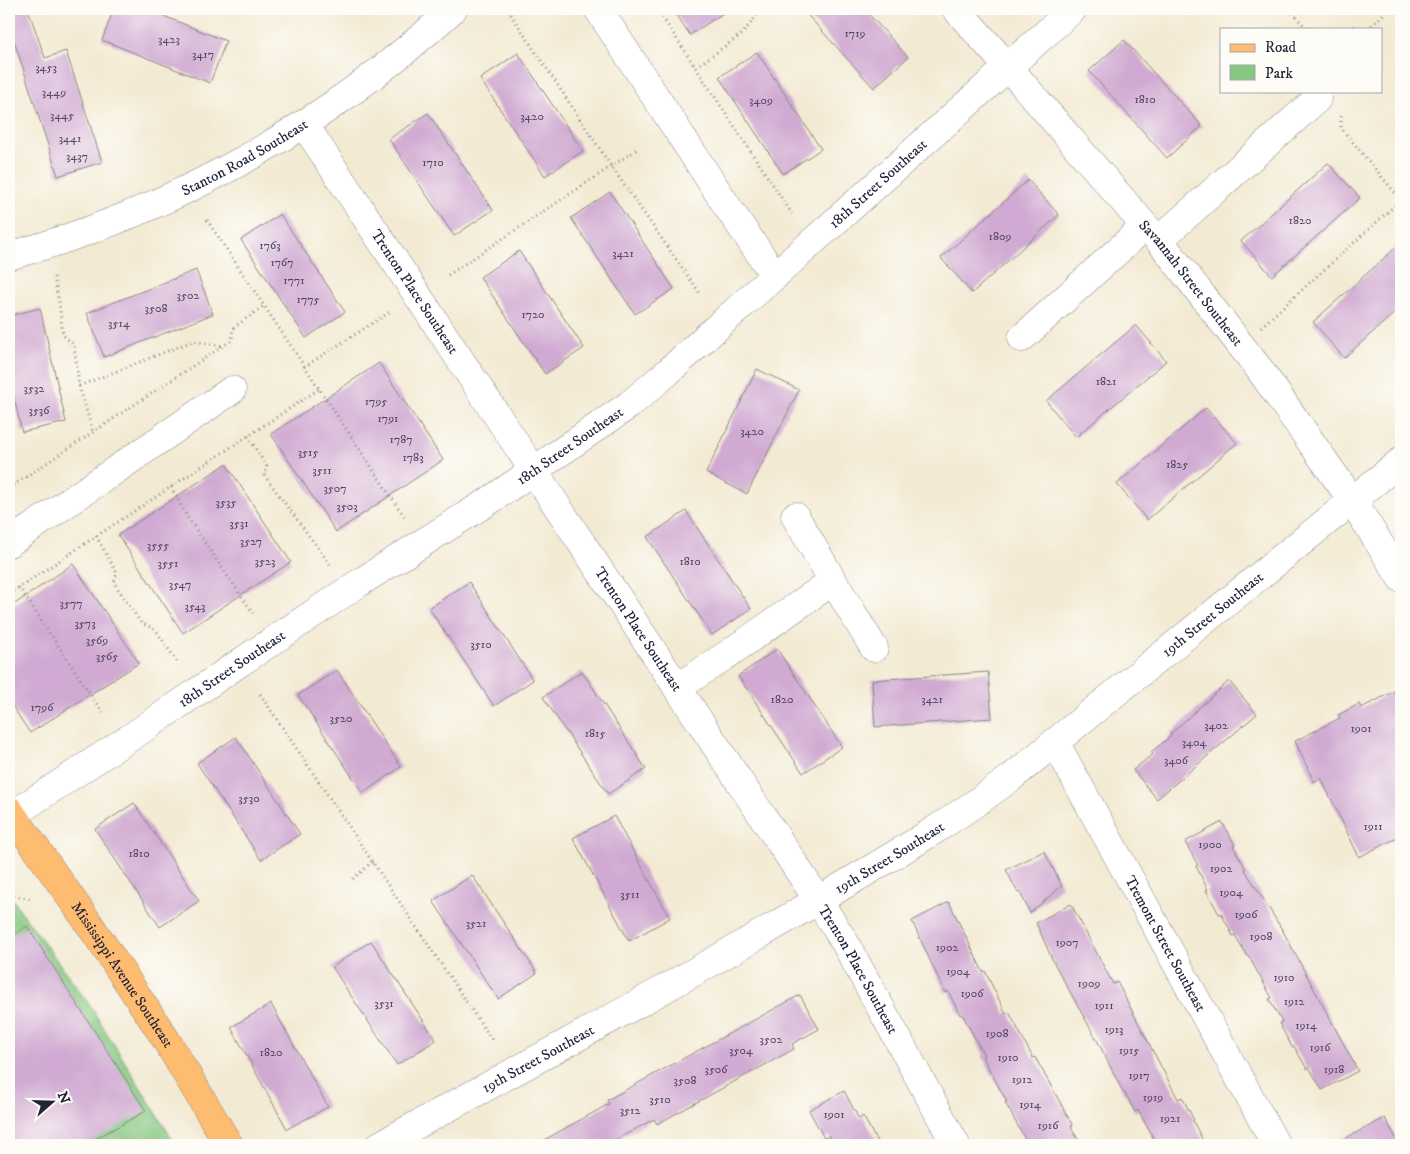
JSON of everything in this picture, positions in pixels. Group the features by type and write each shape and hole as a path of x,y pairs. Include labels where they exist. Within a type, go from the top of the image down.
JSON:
{"main road":[{"name":"Mississippi Avenue Southeast","path":"10,812 90,925 165,1038 229,1145"}],"street":[{"name":"Stanton Road Southeast","path":"9,256 73,236 123,217 165,199 270,145 370,78 417,41 453,9"},
{"path":"598,9 775,276"},
{"name":"Savannah Street Southeast","path":"956,9 1152,233 1240,344 1352,500 1401,578"},
{"name":"18th Street Southeast","path":"10,812 137,733 359,583 489,502 629,405 1073,9"},
{"path":"1022,338 1317,99"},
{"name":"Trenton Place Southeast","path":"304,124 818,900 844,941 956,1145"},
{"path":"9,542 232,390"},
{"name":"19th Street Southeast","path":"380,1145 732,951 901,852 949,821 989,794 1055,742 1401,460"},
{"path":"795,516 832,581 874,648"},
{"path":"677,688 832,581"},
{"name":"Tremont Street Southeast","path":"1055,742 1276,1145"}],"path":[{"path":"657,9 792,214"},
{"path":"696,67 742,34 762,9"},
{"path":"1289,9 1306,28"},
{"path":"1369,28 1387,11 1385,9"},
{"path":"508,10 611,166 701,295"},
{"path":"1240,344 1269,321 1401,200 1341,128 1341,112"},
{"path":"448,275 639,148"},
{"path":"207,220 404,516"},
{"path":"54,277 63,335 74,345 79,386 93,432"},
{"path":"9,488 224,346 232,340 232,328 264,306"},
{"path":"304,367 390,312"},
{"path":"79,386 193,341 224,346"},
{"path":"9,594 319,389"},
{"path":"248,436 267,467 264,475 330,564"},
{"path":"9,467 13,485"},
{"path":"171,487 188,518 253,613"},
{"path":"96,536 117,573 114,583 141,623 155,629 178,663"},
{"path":"19,587 103,713"},
{"path":"260,694 492,1040"},
{"path":"353,879 373,861"},
{"path":"9,895 33,899"}],"green space":[{"path":"9,895 89,1004 176,1145 9,1145"}],"building":[{"path":"9,9 28,9 45,58 66,51 102,162 58,176 9,25"},
{"path":"114,9 146,9 226,41 210,83 102,40"},
{"path":"673,9 729,9 690,35"},
{"path":"802,9 864,9 908,57 874,88"},
{"path":"1124,40 1202,126 1167,158 1089,71"},
{"path":"757,52 821,149 783,174 719,77"},
{"path":"518,53 583,151 545,176 480,79"},
{"path":"428,113 493,210 454,236 389,139"},
{"path":"1328,163 1360,198 1272,276 1241,241"},
{"path":"1028,180 1059,215 972,293 941,258"},
{"path":"610,192 674,289 635,314 571,218"},
{"path":"280,214 345,312 306,338 241,240"},
{"path":"1401,243 1401,307 1344,358 1313,322"},
{"path":"519,251 584,348 545,374 480,277"},
{"path":"196,270 213,314 104,357 87,313"},
{"path":"40,308 66,422 22,432 9,377 9,316"},
{"path":"1136,325 1166,361 1076,437 1046,401"},
{"path":"379,363 443,460 336,532 271,434"},
{"path":"757,369 799,390 747,494 706,473"},
{"path":"1206,408 1237,443 1147,520 1117,484"},
{"path":"226,464 291,562 183,633 118,535"},
{"path":"686,511 751,609 712,635 647,537"},
{"path":"73,564 139,663 30,733 9,701 9,608"},
{"path":"469,582 533,680 494,706 429,608"},
{"path":"777,649 842,747 803,773 738,676"},
{"path":"337,670 401,767 363,793 298,695"},
{"path":"582,671 646,769 608,794 543,697"},
{"path":"988,672 992,718 875,727 872,680"},
{"path":"1229,681 1257,714 1157,799 1133,770 1153,754 1151,752 1171,736 1170,734"},
{"path":"1401,688 1401,836 1359,857 1321,778 1314,782 1295,741 1340,718 1338,715 1359,704 1361,708"},
{"path":"236,737 300,834 261,860 197,763"},
{"path":"134,803 199,901 160,927 95,829"},
{"path":"614,816 670,918 629,941 573,838"},
{"path":"1222,822 1235,845 1233,846 1245,870 1283,931 1358,1071 1322,1090 1309,1067 1307,1069 1294,1046 1292,1047 1279,1023 1282,1022 1269,999 1272,998 1249,957 1235,935 1233,936 1221,913 1219,914 1206,890 1208,890 1196,866 1198,865 1185,842"},
{"path":"1044,851 1062,886 1030,913 1020,892 1018,893 1006,870"},
{"path":"472,875 537,973 498,999 433,901"},
{"path":"949,902 983,972 985,971 1006,1014 1009,1012 1033,1058 1035,1057 1073,1126 1071,1127 1081,1145 1028,1145 962,1014 960,1015 948,991 945,993 912,921"},
{"path":"1071,904 1113,984 1117,982 1178,1099 1182,1097 1205,1145 1157,1145 1138,1110 1135,1112 1124,1094 1098,1042 1054,963 1036,923"},
{"path":"27,926 146,1111 84,1145 9,1145 9,938"},
{"path":"371,941 436,1040 397,1065 332,967"},
{"path":"800,995 819,1029 792,1044 794,1049 657,1124 654,1119 606,1145 535,1145 609,1104 607,1100"},
{"path":"271,1004 328,1107 287,1129 231,1027"},
{"path":"844,1091 859,1119 863,1116 879,1145 834,1145 829,1136 824,1138 809,1110"},
{"path":"1385,1118 1400,1145 1332,1145"}]}
